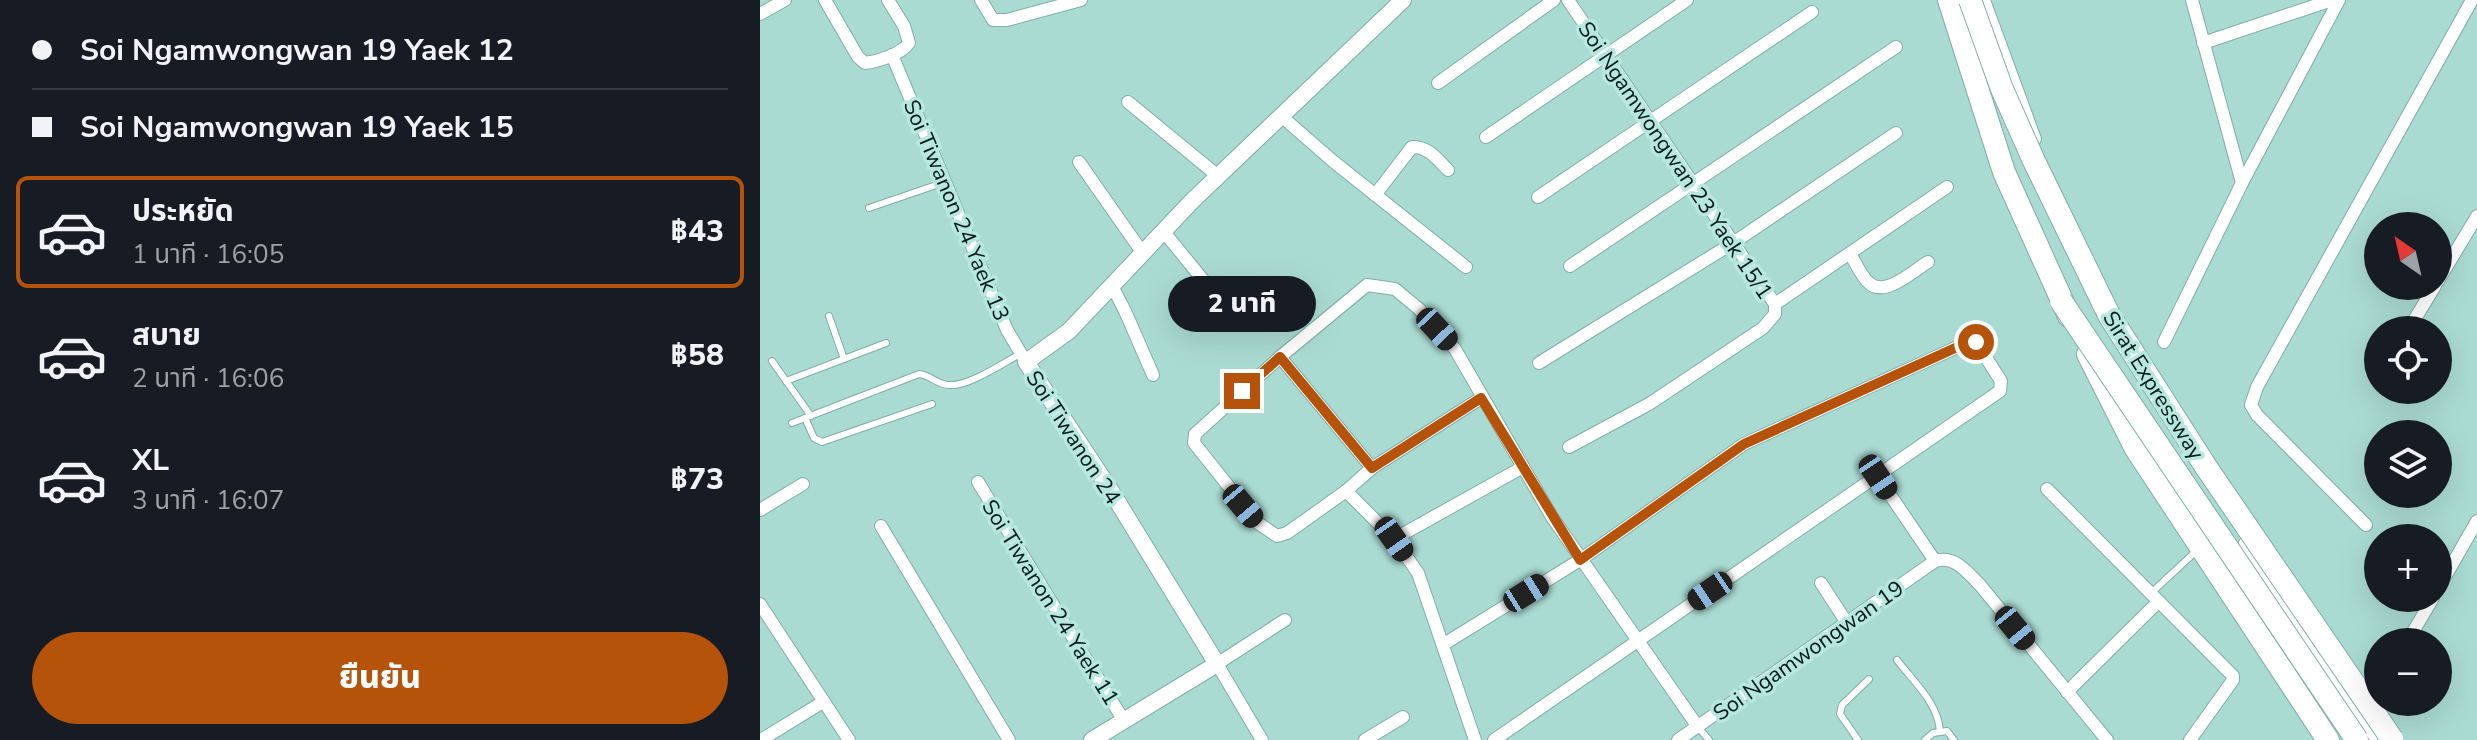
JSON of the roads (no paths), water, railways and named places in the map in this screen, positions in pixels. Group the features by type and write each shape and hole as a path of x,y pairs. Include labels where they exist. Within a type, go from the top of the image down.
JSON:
{"highway":[{"name":"Sirat Expressway","path":"1949,0 2004,172 2061,301 2226,549 2360,729"},
{"name":"Sirat Expressway","path":"1970,0 2002,89 2109,315 2389,740"},
{"path":"2061,301 2136,449 2328,740"}],"street":[{"path":"760,14 785,0"},
{"path":"825,0 862,61 871,63 907,47 909,39 888,0"},
{"path":"981,0 993,20 1007,20 1081,0"},
{"name":"Soi Tiwanon 24","path":"1217,664 1111,491 1023,358 1069,331 1218,176 1403,0"},
{"path":"1438,83 1554,0"},
{"name":"Soi Ngamwongwan 23 Yaek 15/1","path":"1568,0 1775,304 1775,314 1763,328 1649,404 1569,447"},
{"path":"1486,137 1687,0"},
{"path":"1984,0 2094,301 2183,451 2360,729 2389,740"},
{"path":"2192,0 2242,183"},
{"path":"2203,43 2332,0"},
{"path":"2164,342 2242,183 2339,0"},
{"path":"2365,524 2257,415 2251,405 2265,373 2472,0"},
{"path":"1538,197 1812,12"},
{"path":"1570,266 1896,47"},
{"name":"Soi Tiwanon 24 Yaek 13","path":"892,55 1007,330 1023,358"},
{"path":"1128,102 1218,176"},
{"path":"1280,115 1466,267"},
{"path":"1539,363 1733,243 1896,133"},
{"path":"1375,195 1412,147 1419,146 1430,153 1448,170"},
{"path":"1079,162 1142,252"},
{"path":"1775,304 1947,187"},
{"path":"2452,258 2477,216"},
{"path":"1164,232 1239,324"},
{"path":"1851,255 1870,284 1877,287 1888,287 1928,262"},
{"name":"Soi Ngamwongwan 19","path":"1280,357 1367,285 1395,289 1419,309 1455,349 1481,398 1580,560 1698,727 1935,561"},
{"path":"1112,286 1153,375"},
{"path":"1444,644 1580,560 1744,444 1964,344 1976,342 2001,381 2000,391 1494,740"},
{"path":"1372,468 1280,357 1195,434 1194,443 1199,453 1258,523 1277,536 1287,533 1346,491 1372,468 1481,398"},
{"path":"1394,539 1523,467"},
{"path":"1878,477 1935,561 1945,558 1956,562 1980,585 2107,740"},
{"name":"Soi Tiwanon 24 Yaek 11","path":"978,482 1124,721"},
{"path":"760,510 803,484"},
{"path":"2047,489 2233,676 2190,740"},
{"path":"1346,491 1394,539 1418,573 1475,740"},
{"path":"2452,565 2477,521"},
{"path":"881,526 1009,740"},
{"path":"1821,583 1847,623"},
{"path":"2067,692 2154,598"},
{"path":"760,604 764,619 849,740"},
{"path":"1092,740 1285,620"},
{"path":"1217,664 1262,740"},
{"path":"761,740 823,702"},
{"path":"1365,740 1403,717"},
{"path":"1678,740 1698,727"}],"lane":[{"path":"869,208 945,182"},
{"path":"829,316 844,359"},
{"path":"786,381 886,343"},
{"path":"792,423 919,374 951,386 1023,358"},
{"path":"772,361 808,417 814,438 822,442 932,404"},
{"path":"2154,598 2192,555"},
{"path":"1897,660 1934,708 1940,721 1940,732"},
{"path":"1858,740 1840,714 1842,705 1869,679"},
{"path":"1698,727 1709,740"},
{"path":"1925,740 1933,733 1947,731 1954,740"}]}
